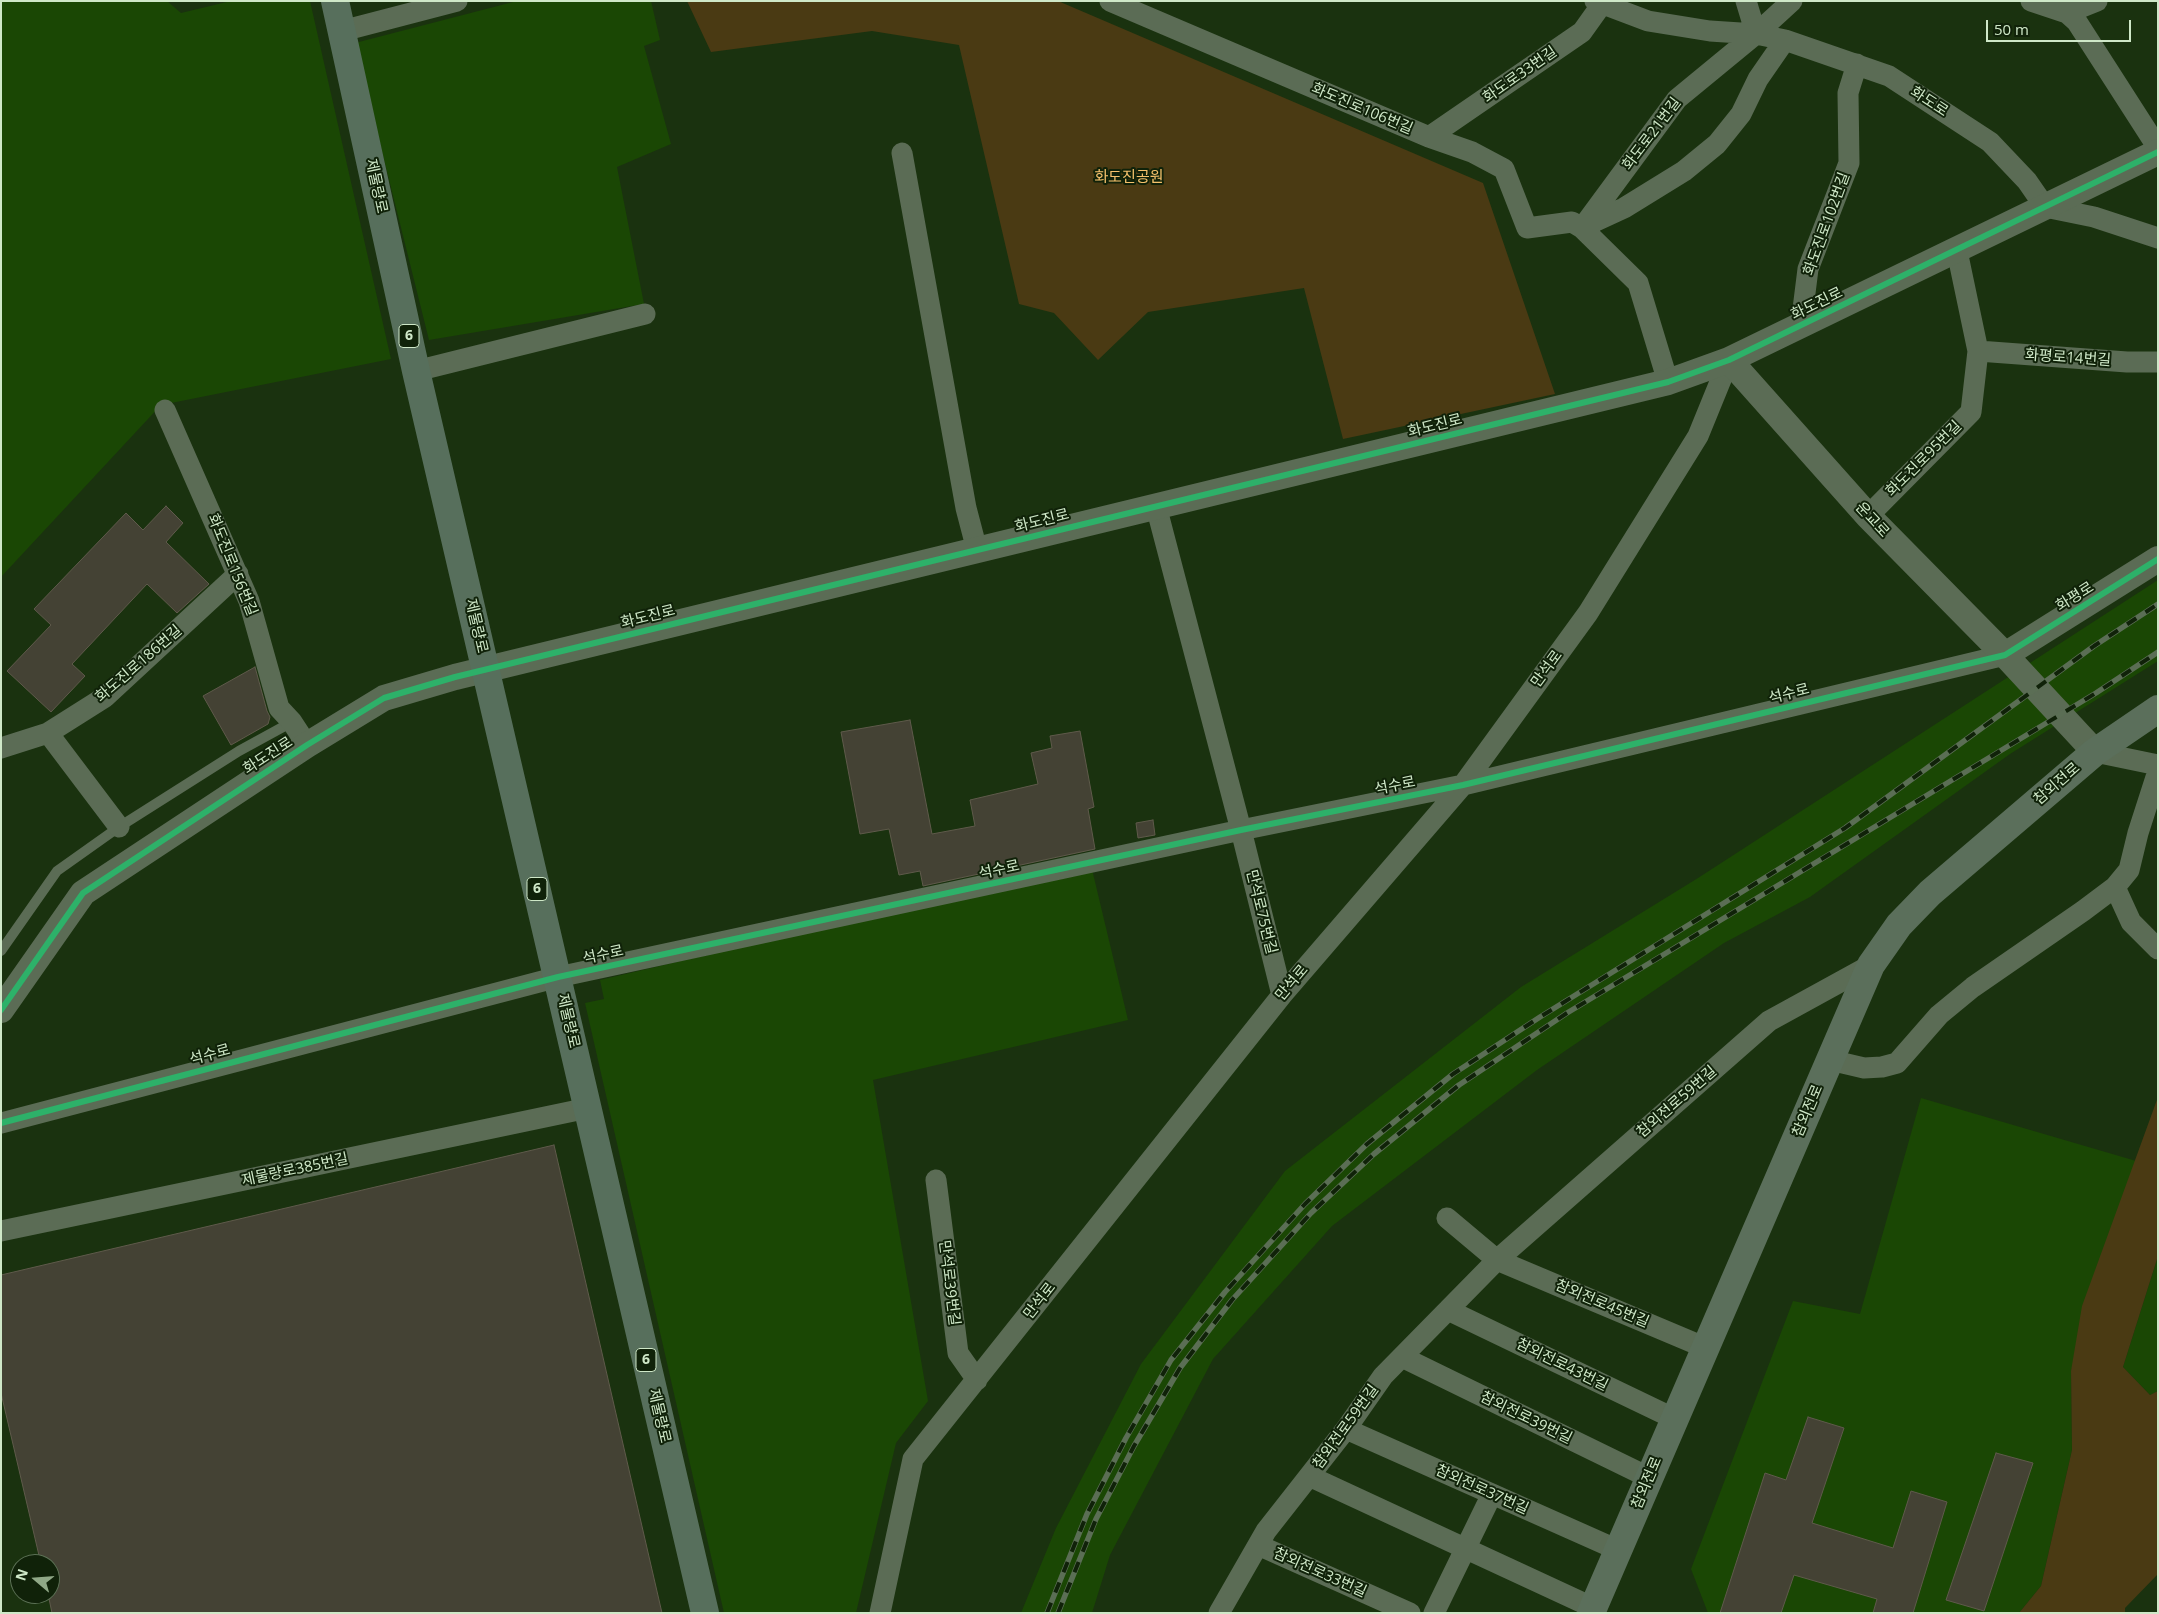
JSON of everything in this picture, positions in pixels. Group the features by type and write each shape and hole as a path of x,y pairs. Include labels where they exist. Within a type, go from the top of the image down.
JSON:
{"main road":[{"name":"제물량로","path":"335,1 416,371 705,1613"},
{"name":"참외전로","path":"1593,1610 1871,965 1899,925 1930,893 2095,752 2158,709"}],"street":[{"path":"342,31 457,1"},
{"name":"화도진로106번길","path":"1110,1 1429,137 1472,152 1504,169 1527,228 1572,222 1582,228"},
{"path":"1746,1 1756,34"},
{"name":"화도로21번길","path":"1582,228 1677,98 1756,34 1792,1"},
{"path":"2031,1 2067,13 2077,22 2158,150"},
{"path":"2067,13 2097,1"},
{"name":"화도로33번길","path":"1429,137 1582,32 1608,4"},
{"name":"화도로","path":"1608,4 1648,21 1710,30 1756,34 1785,40 1889,76 1990,142 2027,181 2045,207"},
{"path":"1668,382 1638,283 1582,228 1624,208 1684,171 1716,144 1741,114 1758,79 1785,40"},
{"name":"화도진로102번길","path":"1801,325 1808,269 1849,163 1848,93 1857,64"},
{"name":"화도진로","path":"1,1010 83,892 384,698 486,669 1668,382 1729,360 1956,251 2158,150"},
{"path":"902,153 966,508 977,550"},
{"path":"2045,207 2094,217 2158,238"},
{"name":"화도진로95번길","path":"1868,516 1971,412 1978,351 1956,251"},
{"path":"416,371 645,314"},
{"name":"화평로14번길","path":"1978,351 2127,362 2158,362"},
{"name":"운교로","path":"1729,360 1868,516 2013,664 2095,752"},
{"name":"만석로","path":"880,1613 913,1460 1282,995 1463,785 1588,612 1630,546 1698,436 1729,360"},
{"name":"화도진로156번길","path":"164,410 249,602 279,708 292,722 307,746"},
{"name":"만석로75번길","path":"1156,506 1282,995"},
{"name":"화평로","path":"2013,664 2158,559"},
{"name":"화도진로186번길","path":"1,748 48,733 105,697 238,574"},
{"name":"석수로","path":"1,1123 558,977 1241,830 1463,785 2013,664"},
{"path":"48,733 119,827"},
{"path":"2095,752 2158,765"},
{"path":"1830,1060 1864,1068 1882,1067 1897,1063 1946,1009 1973,987 2083,912 2115,886 2129,870 2138,833 2158,771"},
{"path":"2115,886 2131,922 2158,949"},
{"name":"참외전로59번길","path":"1219,1613 1266,1531 1346,1429 1383,1376 1497,1260 1769,1021 1871,965"},
{"name":"제물량로385번길","path":"1,1231 588,1108"},
{"name":"만석로39번길","path":"936,1180 958,1353 978,1380"},
{"path":"1447,1218 1497,1260"},
{"name":"참외전로45번길","path":"1497,1260 1706,1348"},
{"name":"참외전로43번길","path":"1448,1310 1675,1419"},
{"name":"참외전로39번길","path":"1402,1358 1650,1478"},
{"name":"참외전로37번길","path":"1346,1429 1618,1550"},
{"path":"1309,1476 1467,1547 1593,1610"},
{"path":"1434,1613 1492,1494"},
{"name":"참외전로33번길","path":"1258,1545 1410,1613"}],"lane":[{"path":"1,951 56,871 119,827 239,750 292,722"}],"shaded area":[{"path":"1,1 167,1 181,13 231,1 310,1 391,359 161,405 1,577"},
{"path":"517,1 651,1 660,40 644,46 671,144 617,167 644,304 429,340 355,43"},
{"path":"2158,580 2158,661 2010,754 1810,897 1724,943 1537,1070 1332,1226 1213,1359 1110,1555 1092,1613 1021,1613 1056,1528 1141,1364 1285,1171 1521,987 1698,878"},
{"path":"1091,865 1128,1020 873,1080 928,1401 896,1443 856,1613 724,1613 585,1003 604,999 600,980"},
{"path":"1921,1098 2143,1163 2071,1371 2072,1450 2041,1586 2019,1613 1708,1613 1691,1569 1793,1301 1860,1314"},
{"path":"2158,1256 2158,1391 2150,1395 2123,1367"}],"green space":[{"name":"화도진공원","path":"687,1 1058,1 1483,183 1555,394 1343,439 1304,288 1148,312 1098,360 1054,313 1019,304 959,45 872,31 711,52"},
{"path":"2158,1097 2158,1256 2123,1367 2150,1395 2158,1391 2158,1574 2125,1608 2125,1613 2019,1613 2041,1586 2072,1450 2071,1371 2082,1306"}],"building":[{"path":"166,506 183,523 166,542 209,584 177,613 147,584 72,664 85,676 51,712 7,671 51,625 34,609 126,513 143,530"},
{"path":"255,667 270,717 268,724 231,745 203,696"},
{"path":"910,720 932,834 975,826 970,800 1038,784 1031,753 1052,748 1050,736 1080,731 1094,807 1088,809 1095,849 923,886 920,871 899,875 889,829 860,834 841,732"},
{"path":"1153,820 1155,835 1138,838 1136,823"},
{"path":"554,1145 662,1613 52,1613 50,1604 60,1604 60,1554 39,1554 1,1393 1,1275"},
{"path":"1808,1417 1844,1428 1812,1523 1893,1548 1911,1491 1947,1502 1913,1613 1873,1613 1877,1599 1794,1575 1781,1613 1720,1613 1765,1473 1786,1480"},
{"path":"1996,1453 2033,1463 1984,1611 1946,1600"}],"railway":[{"path":"1047,1613 1087,1514 1126,1438 1171,1360 1225,1292 1305,1204 1367,1144 1453,1074 1540,1017 1845,828 2094,646 2158,604"},
{"path":"1058,1613 1096,1519 1134,1446 1180,1368 1232,1300 1311,1213 1374,1154 1459,1085 1567,1013 2096,693 2158,652"}],"cycle path":[{"path":"1,1010 83,893 307,745 384,698 455,677 1668,382 1729,360 2158,152"},
{"path":"1,1123 558,977 1241,830 1463,785 2005,655 2158,559"}]}
